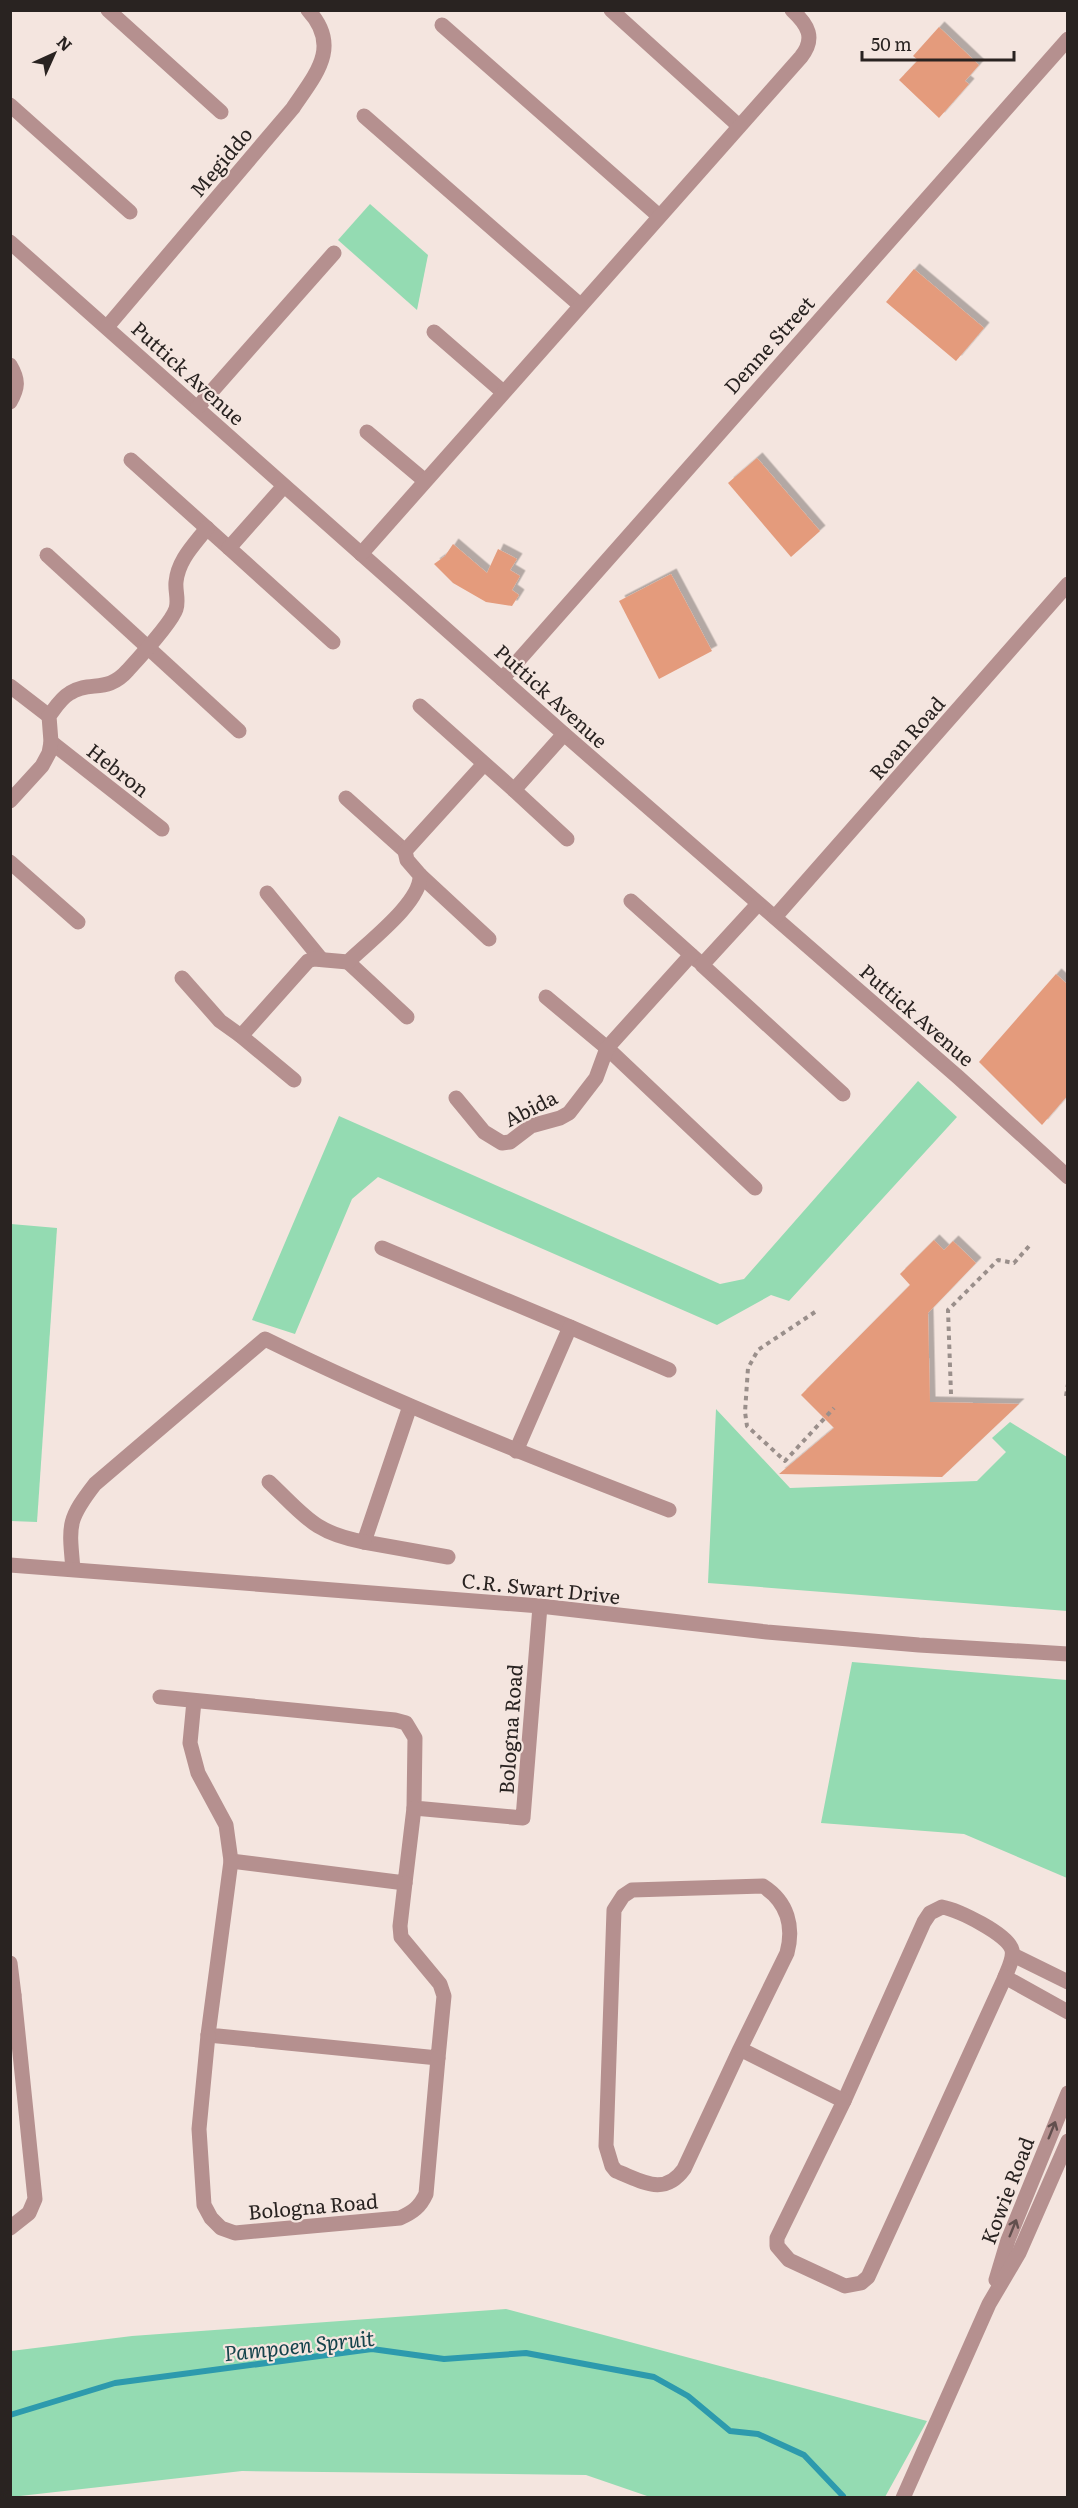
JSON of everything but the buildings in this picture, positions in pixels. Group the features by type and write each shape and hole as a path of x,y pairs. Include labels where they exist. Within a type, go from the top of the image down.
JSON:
{"street":[{"path":"108,10 221,112"},
{"name":"Megiddo","path":"107,327 292,108 314,77 325,53 325,42 322,30 308,10"},
{"path":"611,10 739,126"},
{"path":"361,554 424,480 807,50 810,37 806,27 792,10"},
{"path":"441,25 659,216"},
{"name":"Denne Street","path":"502,679 1068,39"},
{"path":"10,105 130,212"},
{"path":"364,116 580,305"},
{"name":"Puttick Avenue","path":"10,242 564,734 958,1077 1068,1177"},
{"path":"197,408 334,253"},
{"path":"434,333 502,392"},
{"path":"10,365 17,377 18,389 10,402"},
{"path":"367,432 424,480"},
{"path":"131,460 333,642"},
{"path":"230,548 284,486"},
{"path":"10,801 42,766 49,753 51,742 49,716 62,699 70,693 109,685 118,680 172,617 178,600 175,586 177,570 186,554 207,528"},
{"path":"47,555 239,731"},
{"name":"Roan Road","path":"775,917 1068,584"},
{"path":"10,687 49,716"},
{"path":"420,706 567,838"},
{"path":"514,790 564,734"},
{"name":"Hebron","path":"51,742 162,829"},
{"path":"405,851 484,764"},
{"path":"346,798 405,851 408,860 420,875 489,939"},
{"path":"10,862 78,922"},
{"path":"240,1036 308,961 321,959 340,963 348,962 410,903 420,886 420,875"},
{"path":"267,893 321,959"},
{"path":"632,901 843,1094"},
{"name":"Abida","path":"456,1098 484,1132 494,1140 510,1142 531,1126 560,1118 569,1113 596,1078 607,1048 758,904"},
{"path":"348,962 407,1017"},
{"path":"182,978 220,1021 294,1080"},
{"path":"546,997 607,1048 755,1188"},
{"path":"382,1248 669,1370"},
{"path":"516,1451 570,1327"},
{"path":"73,1569 69,1528 95,1484 265,1339 410,1406 516,1451 669,1510"},
{"path":"364,1542 410,1406"},
{"path":"270,1482 313,1524 327,1533 448,1557"},
{"name":"C.R. Swart Drive","path":"10,1565 540,1606 802,1635 1068,1654"},
{"name":"Bologna Road","path":"414,1808 523,1818 540,1606"},
{"name":"Bologna Road","path":"160,1697 395,1720 406,1724 415,1738 414,1808 400,1926 401,1937 440,1984 444,1996 426,2193 421,2204 412,2213 400,2218 235,2233 221,2228 211,2218 204,2205 199,2129 208,2035 231,1861 226,1826 198,1773 190,1743 194,1701"},
{"path":"231,1861 405,1883"},
{"path":"763,1886 777,1897 790,1923 791,1938 787,1953 740,2049 684,2169 676,2179 669,2184 661,2185 616,2171 607,2154 607,2134 614,1910 623,1896 632,1890 763,1886"},
{"path":"942,1907 951,1909 995,1931 1010,1944 1013,1955 868,2277 861,2283 845,2286 789,2260 777,2246 777,2238 844,2101 930,1913 942,1907"},
{"path":"1013,1955 1068,1982"},
{"path":"10,1963 35,2199 29,2213 10,2228"},
{"path":"1005,1977 1068,2012"},
{"path":"208,2035 438,2058"},
{"path":"740,2049 844,2101"},
{"name":"Kowie Road","path":"989,2304 1008,2240 1068,2093"},
{"name":"Kowie Road","path":"904,2495 989,2304 1019,2253 1068,2141"}],"path":[{"path":"951,1394 948,1310 998,1260 1014,1263 1030,1245"},
{"path":"815,1312 758,1350 748,1368 747,1426 784,1461 834,1408"},
{"path":"1066,1396 1068,1384"}],"green space":[{"path":"370,204 428,255 417,310 338,240"},
{"path":"918,1081 957,1117 789,1301 771,1295 717,1325 378,1177 352,1199 295,1334 252,1320 339,1116 720,1284 744,1279"},
{"path":"11,1224 57,1228 37,1522 11,1521"},
{"path":"716,1409 790,1488 977,1481 1006,1452 992,1438 1010,1422 1067,1457 1067,1611 708,1583"},
{"path":"852,1662 1067,1680 1067,1878 964,1834 821,1823"},
{"path":"506,2309 927,2421 885,2497 650,2497 586,2475 242,2471 11,2497 11,2351 132,2336"}],"waterway":[{"name":"Pampoen Spruit","path":"10,2415 115,2383 372,2349 444,2359 526,2353 654,2377 688,2396 730,2431 758,2434 804,2455 843,2496"}]}
